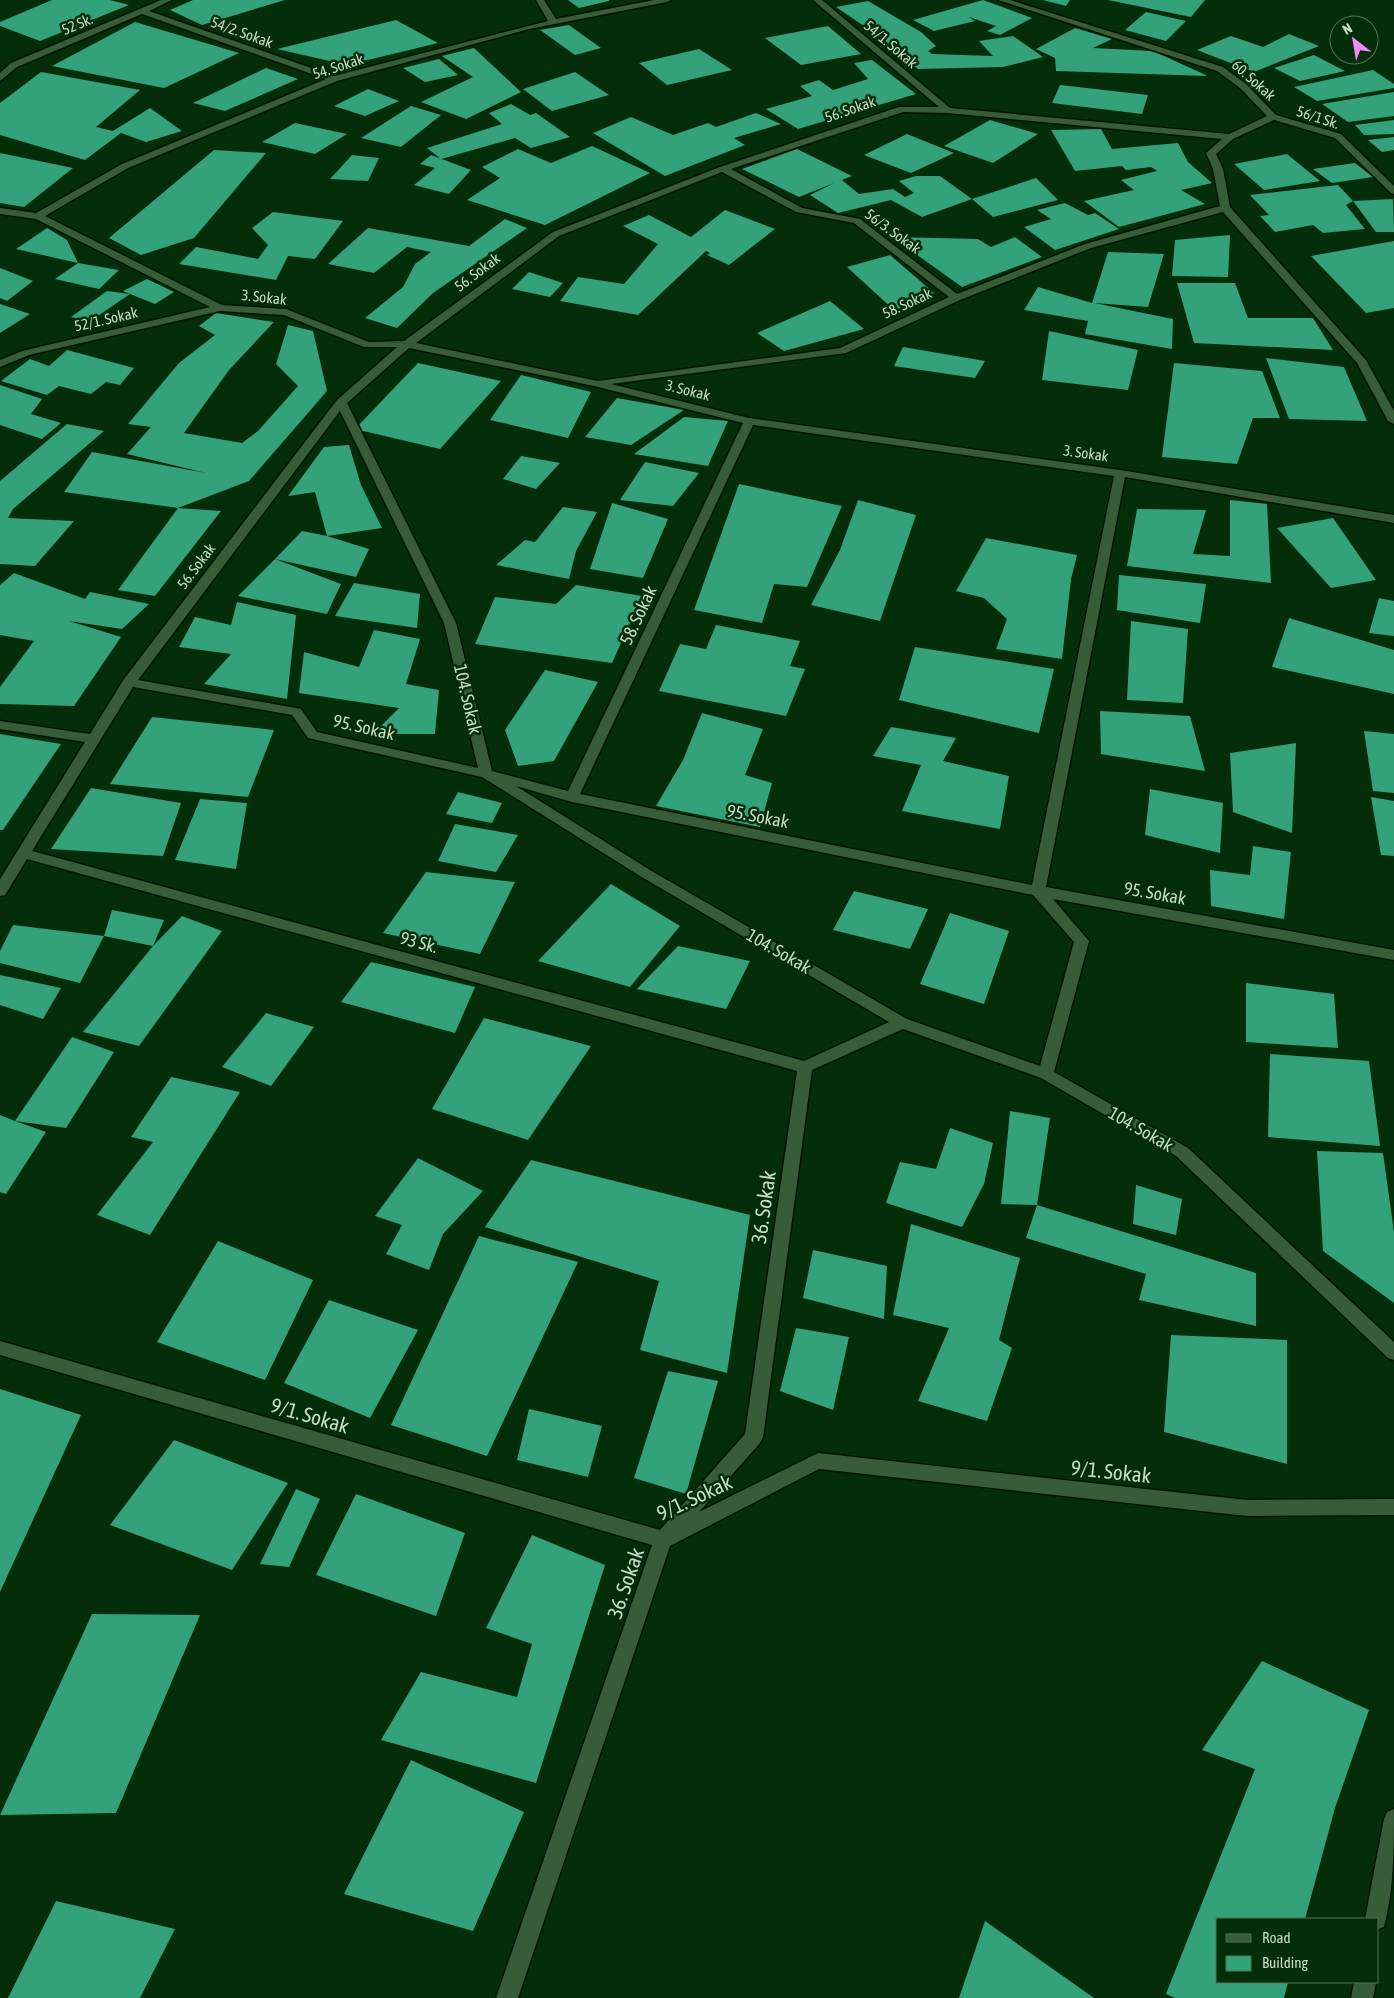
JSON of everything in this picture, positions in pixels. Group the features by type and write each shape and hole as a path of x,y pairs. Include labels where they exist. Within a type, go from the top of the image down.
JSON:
{"street":[{"name":"52 Sk.","path":"0,78 14,65 168,0"},
{"path":"540,0 554,23"},
{"name":"54. Sokak","path":"38,216 125,166 334,79 528,27 667,0"},
{"name":"54/1. Sokak","path":"817,0 948,110"},
{"name":"60. Sokak","path":"1002,0 1220,69 1243,86 1273,117 1230,137 1211,153 1218,169 1225,208"},
{"name":"54/2. Sokak","path":"142,11 334,79"},
{"name":"56. Sokak","path":"0,891 129,682 341,402 407,344 556,234 723,169 902,109 948,110 1230,137"},
{"name":"56/1 Sk.","path":"1273,117 1338,136 1394,191"},
{"name":"56/3. Sokak","path":"723,169 799,210 857,221 956,298"},
{"path":"1225,208 1362,362 1394,421"},
{"name":"58. Sokak","path":"594,383 842,351 956,298 1088,246 1225,208"},
{"name":"3. Sokak","path":"0,212 38,216 220,308 286,312 368,345 407,344 594,383 749,421 1120,473 1394,519"},
{"name":"52/1. Sokak","path":"0,364 26,353 220,308"},
{"name":"104. Sokak","path":"341,402 450,623 486,774 645,873 902,1023 1046,1074 1182,1152 1394,1353"},
{"name":"58. Sokak","path":"572,798 749,421"},
{"path":"1046,1074 1082,941 1038,891 1120,473"},
{"name":"95. Sokak","path":"129,682 296,712 313,735 486,774 572,798 1038,891 1394,955"},
{"path":"0,725 94,739"},
{"name":"93 Sk.","path":"23,853 805,1067"},
{"path":"805,1067 902,1023"},
{"name":"36. Sokak","path":"507,1998 663,1540 754,1437 805,1067"},
{"name":"9/1. Sokak","path":"0,1348 663,1540 818,1461 1247,1508 1394,1507"},
{"path":"1376,1918 1394,1819"},
{"path":"1362,1998 1365,1983"}],"building":[{"path":"52,0 110,0 129,5 40,41 0,26 0,22"},
{"path":"193,0 285,0 202,25 170,10"},
{"path":"568,0 609,0 609,1 579,8"},
{"path":"983,0 1032,18 1000,35 987,31 996,26 969,17 975,21 934,31 913,20"},
{"path":"1043,0 1070,0 1066,6"},
{"path":"1108,0 1205,0 1191,17"},
{"path":"868,1 921,32 936,46 928,51 932,54 993,56 979,41 1013,36 1043,57 1003,67 918,69 883,39 836,7"},
{"path":"1146,12 1186,21 1166,41 1125,30"},
{"path":"396,20 438,43 347,65 277,49"},
{"path":"135,22 239,53 164,88 52,66"},
{"path":"569,25 601,48 575,55 540,30"},
{"path":"828,26 861,54 801,65 765,38"},
{"path":"1075,28 1112,39 1093,48 1153,51 1208,76 1056,71 1055,58 1036,49"},
{"path":"1289,34 1319,46 1254,72 1197,50 1231,36 1263,47"},
{"path":"474,48 521,92 466,119 421,102 473,77 442,56"},
{"path":"699,49 732,70 667,85 639,63"},
{"path":"1314,55 1329,63 1329,65 1333,65 1345,71 1300,81 1274,68"},
{"path":"439,59 458,75 425,82 403,68"},
{"path":"872,60 916,94 798,129 766,109 812,96 800,86 819,80 833,90 868,79 854,63"},
{"path":"266,68 298,79 225,111 193,103"},
{"path":"1373,70 1394,84 1394,88 1317,101 1294,87"},
{"path":"41,72 140,90 96,127 113,131 150,108 182,131 146,142 121,133 85,160 0,135 0,103"},
{"path":"575,72 609,95 552,111 523,89"},
{"path":"1060,85 1148,95 1142,114 1052,103"},
{"path":"368,89 399,101 365,116 334,106"},
{"path":"1394,92 1394,116 1348,122 1322,104"},
{"path":"511,104 530,115 536,113 570,137 531,148 515,138 441,159 427,148 502,124 489,113"},
{"path":"411,106 441,115 401,147 361,138"},
{"path":"756,113 781,124 734,138 745,145 665,176 593,133 631,117 673,135 708,123 716,127"},
{"path":"990,120 1038,134 993,163 944,146"},
{"path":"1394,120 1394,134 1364,135 1355,125"},
{"path":"295,123 347,134 315,154 262,142"},
{"path":"1101,129 1112,149 1178,143 1188,162 1212,183 1181,190 1205,204 1119,227 1084,201 1134,190 1121,180 1157,171 1151,167 1126,170 1122,166 1075,171 1051,130"},
{"path":"907,134 954,153 911,173 864,155"},
{"path":"1394,137 1394,150 1382,152 1368,140"},
{"path":"592,146 650,173 545,225 467,200 500,178 482,167 518,149 551,163"},
{"path":"797,149 852,176 842,180 859,194 893,189 905,197 914,193 899,181 916,176 940,176 972,199 922,217 891,200 838,213 810,195 834,183 799,197 742,169"},
{"path":"214,150 266,153 194,238 141,255 109,238"},
{"path":"0,153 73,168 24,207 0,203"},
{"path":"1287,154 1320,181 1264,190 1234,164"},
{"path":"352,155 379,158 368,181 330,179"},
{"path":"431,155 471,170 449,194 414,185 435,168 420,164"},
{"path":"1355,163 1373,177 1332,183 1313,169"},
{"path":"1036,178 1058,200 993,217 972,199"},
{"path":"1338,185 1353,201 1346,205 1365,229 1323,233 1313,225 1275,232 1260,216 1269,215 1250,195"},
{"path":"1393,199 1394,232 1376,232 1353,201"},
{"path":"1065,203 1088,215 1095,213 1119,229 1055,250 1024,227 1051,219 1037,210"},
{"path":"725,210 775,229 729,265 707,255 710,253 706,251 638,315 560,301 578,277 624,284 658,244 623,226 649,215 691,237"},
{"path":"273,212 343,221 315,259 288,256 276,280 179,264 196,247 258,259 268,245 252,228"},
{"path":"505,219 527,228 433,293 397,328 365,318 403,287 415,264 431,252 407,247 374,273 328,264 368,228 469,246"},
{"path":"47,228 67,240 78,263 16,249"},
{"path":"1230,235 1228,277 1172,276 1175,240"},
{"path":"892,237 978,239 991,247 1015,237 1042,257 962,287"},
{"path":"1394,241 1394,308 1366,313 1311,256"},
{"path":"1108,252 1164,254 1148,307 1094,303 1173,319 1172,349 1085,334 1088,321 1024,310 1038,287 1092,303"},
{"path":"890,255 934,293 895,311 847,267"},
{"path":"78,263 119,270 99,289 55,279"},
{"path":"0,268 33,281 7,301 0,298"},
{"path":"529,272 563,283 550,297 512,289"},
{"path":"147,279 174,292 155,304 123,291"},
{"path":"1177,283 1235,283 1248,318 1313,318 1333,350 1194,343"},
{"path":"107,291 130,294 89,322 71,317"},
{"path":"830,301 864,329 784,351 757,333"},
{"path":"0,304 30,314 0,333"},
{"path":"216,313 274,322 229,370 184,433 242,443 258,431 298,386 276,364 288,325 313,331 327,391 249,481 178,508 64,492 92,452 206,473 127,454 151,427 128,424 179,363 215,335 199,326"},
{"path":"1049,331 1138,350 1128,390 1042,380"},
{"path":"903,347 985,361 975,378 894,366"},
{"path":"67,350 134,368 120,385 106,382 91,394 59,386 47,395 1,381 30,359 49,366"},
{"path":"1266,358 1344,367 1367,421 1289,419"},
{"path":"418,363 501,381 440,449 355,429"},
{"path":"1174,363 1262,371 1280,418 1253,418 1237,464 1162,457"},
{"path":"521,375 591,392 568,438 490,420"},
{"path":"0,385 42,399 31,414 61,423 42,439 0,425"},
{"path":"617,398 684,410 631,445 585,437"},
{"path":"684,417 728,421 708,466 634,454"},
{"path":"67,424 104,431 13,509 8,518 74,521 35,566 0,564 0,481"},
{"path":"349,445 361,485 382,528 327,536 315,492 288,496 324,447"},
{"path":"521,456 560,463 536,489 503,479"},
{"path":"645,462 699,473 673,506 620,500"},
{"path":"739,484 842,506 807,587 774,584 762,623 694,610"},
{"path":"858,500 916,515 880,621 811,605 840,550"},
{"path":"1230,500 1267,504 1271,583 1127,566 1137,509 1206,510 1193,554 1230,556"},
{"path":"612,503 668,519 643,578 590,569"},
{"path":"563,507 597,512 576,551 569,579 496,565 525,540 535,542"},
{"path":"178,508 221,511 155,596 118,590"},
{"path":"1333,518 1376,580 1331,588 1277,528"},
{"path":"302,531 327,536 369,549 356,577 275,559"},
{"path":"986,538 1077,555 1071,579 1062,659 996,649 1007,619 984,598 956,591"},
{"path":"275,559 341,584 327,614 238,596"},
{"path":"14,573 85,599 90,592 149,604 122,629 69,621 121,637 74,706 0,704 0,687 34,641 0,635 0,585"},
{"path":"1119,575 1206,584 1200,623 1117,610"},
{"path":"354,583 420,594 417,628 335,616"},
{"path":"576,585 642,596 612,663 475,644 495,597 556,604"},
{"path":"1379,598 1394,601 1394,636 1369,633"},
{"path":"237,602 296,615 287,699 204,684 231,654 179,647 195,617 231,625"},
{"path":"1289,618 1394,650 1394,694 1272,667"},
{"path":"1131,621 1188,629 1183,703 1127,700"},
{"path":"716,625 800,641 790,666 805,669 786,716 659,691 680,644 706,649"},
{"path":"374,630 420,639 406,684 439,690 435,734 373,734 399,708 299,693 304,652 359,667"},
{"path":"915,647 1054,669 1039,733 899,700"},
{"path":"545,670 598,682 554,761 518,766 505,730"},
{"path":"1100,711 1190,716 1205,771 1101,754"},
{"path":"702,713 763,729 745,775 772,783 760,827 656,806 683,760"},
{"path":"152,717 274,730 248,797 110,784"},
{"path":"891,727 956,738 943,761 1009,776 1000,829 902,811 921,765 873,756"},
{"path":"1364,731 1394,734 1394,793 1373,791"},
{"path":"0,734 61,744 3,830 0,830"},
{"path":"1296,743 1292,833 1233,812 1230,753"},
{"path":"91,788 181,803 163,856 51,849"},
{"path":"1150,789 1223,803 1220,853 1145,835"},
{"path":"458,792 502,803 492,823 446,814"},
{"path":"1371,797 1394,801 1394,856 1381,855"},
{"path":"200,799 247,803 236,869 175,860"},
{"path":"455,824 518,835 496,872 438,861"},
{"path":"1253,846 1291,852 1284,919 1211,906 1210,870 1250,875"},
{"path":"426,872 515,882 480,954 383,933"},
{"path":"611,884 680,926 630,987 538,961"},
{"path":"854,891 928,909 910,949 833,930"},
{"path":"112,910 164,920 153,946 104,936"},
{"path":"950,913 1009,931 984,1004 920,984"},
{"path":"182,916 222,931 139,1046 83,1032 153,946"},
{"path":"13,925 104,936 80,983 0,963 0,951"},
{"path":"678,946 750,961 726,1009 637,989"},
{"path":"371,962 475,987 455,1033 341,1002"},
{"path":"0,975 61,988 43,1019 0,1005"},
{"path":"1246,983 1334,994 1338,1048 1246,1042"},
{"path":"266,1013 314,1027 271,1086 222,1067"},
{"path":"484,1018 591,1046 528,1140 432,1109"},
{"path":"72,1037 114,1052 66,1128 15,1121"},
{"path":"1270,1054 1369,1061 1380,1146 1268,1137"},
{"path":"171,1077 240,1092 150,1235 97,1215 153,1142 131,1137"},
{"path":"1010,1111 1050,1118 1037,1205 1001,1204"},
{"path":"0,1115 46,1132 6,1194 0,1192"},
{"path":"950,1128 993,1143 984,1184 962,1227 886,1203 900,1162 936,1169"},
{"path":"1317,1151 1383,1153 1394,1232 1394,1303 1323,1251"},
{"path":"418,1158 483,1191 443,1234 429,1270 386,1254 402,1225 375,1216"},
{"path":"531,1160 750,1215 727,1373 640,1350 659,1281 485,1227"},
{"path":"1136,1185 1182,1199 1176,1235 1133,1224"},
{"path":"1037,1205 1256,1273 1256,1326 1139,1300 1146,1274 1026,1238"},
{"path":"911,1224 1020,1258 999,1340 1012,1348 987,1421 918,1401 949,1328 893,1315"},
{"path":"479,1236 578,1262 487,1456 391,1425"},
{"path":"218,1241 313,1280 265,1380 157,1342"},
{"path":"813,1250 887,1266 884,1319 803,1298"},
{"path":"329,1300 418,1330 370,1418 284,1383"},
{"path":"796,1328 849,1337 833,1410 780,1391"},
{"path":"1171,1335 1287,1340 1287,1464 1164,1432"},
{"path":"668,1371 718,1381 686,1494 634,1478"},
{"path":"0,1389 81,1415 0,1592"},
{"path":"529,1409 602,1426 588,1477 517,1460"},
{"path":"174,1440 288,1483 232,1570 110,1525"},
{"path":"296,1489 320,1499 289,1567 260,1564"},
{"path":"356,1494 465,1533 436,1616 316,1575"},
{"path":"532,1535 605,1565 536,1783 381,1740 421,1672 517,1697 532,1644 486,1628"},
{"path":"92,1614 200,1615 116,1813 0,1815"},
{"path":"1262,1661 1369,1710 1335,1808 1305,1918 1216,1918 1216,1983 1288,1983 1284,1998 1175,1998 1166,1994 1255,1769 1202,1750"},
{"path":"411,1760 524,1812 473,1931 344,1894"},
{"path":"56,1901 175,1929 140,1998 8,1998"},
{"path":"985,1921 1094,1998 959,1998"}]}
